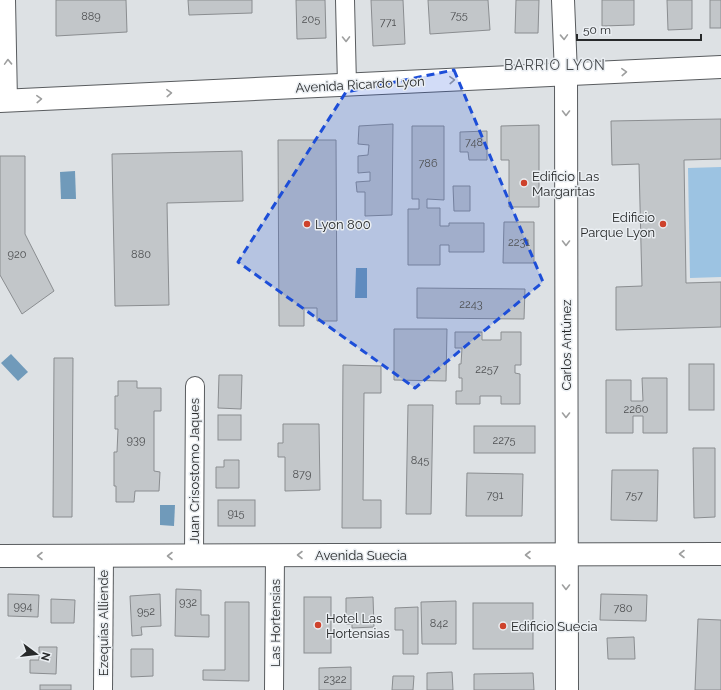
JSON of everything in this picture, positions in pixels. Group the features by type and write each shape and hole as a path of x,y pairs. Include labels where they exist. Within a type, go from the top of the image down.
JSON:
{"street":[{"path":"4,101 6,0"},
{"path":"345,0 347,85"},
{"name":"Carlos Antúnez","path":"563,0 566,74 567,690"},
{"name":"Avenida Ricardo Lyon","path":"4,101 721,67"},
{"name":"Juan Crisostomo Jaques","path":"194,556 195,386"},
{"name":"Avenida Suecia","path":"0,556 721,554"},
{"name":"Ezequías Alliende","path":"103,690 104,556"},
{"name":"Las Hortensias","path":"274,690 275,556"}],"highlighted area":[{"path":"454,70 543,282 415,388 238,262 346,92"}],"shaded area":[{"path":"721,167 721,277 690,278 688,168"},
{"path":"75,171 76,199 61,199 60,172"},
{"path":"356,268 367,268 367,298 355,298"},
{"path":"11,354 28,372 18,381 1,363"},
{"path":"160,505 175,505 174,526 160,525"}],"building":[{"path":"56,0 126,0 127,32 56,36"},
{"path":"188,0 252,0 252,13 189,15"},
{"path":"296,0 325,0 326,38 297,39"},
{"path":"371,0 403,0 405,44 373,46"},
{"path":"428,0 488,0 490,30 430,34"},
{"path":"516,0 539,0 538,33 515,33"},
{"path":"602,0 634,0 634,25 602,26"},
{"path":"667,0 692,0 692,29 668,30"},
{"path":"710,0 721,0 721,28 710,28"},
{"name":"Edificio Parque Lyon","path":"721,119 721,159 684,160 686,283 721,282 721,327 616,330 616,287 642,286 639,164 612,165 611,121"},
{"path":"393,124 392,215 365,216 365,192 357,192 356,182 370,181 370,172 358,173 358,156 368,155 369,145 358,144 359,126"},
{"name":"Edificio Las Margaritas","path":"539,125 539,207 509,207 509,160 501,160 501,126"},
{"path":"412,126 444,126 444,200 427,199 427,208 440,208 440,226 449,226 449,223 484,223 484,252 449,252 449,245 440,245 440,265 408,265 408,209 419,209 419,199 412,199"},
{"path":"487,131 487,160 469,160 468,152 460,152 460,132"},
{"name":"Lyon 800","path":"278,140 336,140 337,321 317,321 317,308 304,308 304,326 279,326"},
{"path":"242,151 243,201 167,203 169,305 115,306 112,154"},
{"path":"0,156 25,156 25,234 54,291 22,314 0,275"},
{"path":"453,186 470,186 470,211 454,211"},
{"path":"504,222 534,222 534,263 503,263"},
{"path":"417,288 525,289 524,319 417,318"},
{"path":"394,329 447,329 446,381 394,380"},
{"path":"455,332 482,332 482,340 501,340 501,332 521,332 521,365 515,365 515,373 520,374 520,404 501,404 501,396 480,396 480,404 456,404 456,391 462,391 462,378 459,378 459,364 461,364 462,348 455,348"},
{"path":"54,358 73,358 72,517 53,517"},
{"path":"689,364 714,364 714,410 689,410"},
{"path":"343,365 381,366 381,393 364,393 363,500 381,500 381,528 342,528"},
{"path":"219,375 242,375 241,409 218,408"},
{"path":"642,378 667,378 667,433 643,433 643,416 633,416 633,433 606,433 606,380 631,380 631,401 643,401"},
{"path":"118,381 137,381 137,388 161,388 161,411 154,411 154,471 160,472 159,491 135,491 134,502 116,502 116,486 114,486 114,452 117,452 118,429 115,429 115,396 118,396"},
{"path":"408,405 433,405 431,514 406,514"},
{"path":"218,415 241,415 241,440 218,440"},
{"path":"283,424 319,424 320,490 285,491 285,457 278,457 278,443 283,443"},
{"path":"474,426 535,426 535,453 474,453"},
{"path":"693,448 715,448 715,517 694,518"},
{"path":"224,460 239,460 239,488 216,488 216,467 224,467"},
{"path":"612,470 658,470 657,521 611,520"},
{"path":"467,473 523,474 522,516 466,516"},
{"path":"218,500 255,500 255,526 218,526"},
{"path":"176,589 201,590 201,615 209,615 209,637 175,636"},
{"path":"8,594 39,595 38,617 8,616"},
{"path":"160,594 161,626 141,627 142,635 132,636 130,596"},
{"path":"601,594 647,595 646,621 600,620"},
{"name":"Hotel Las Hortensias","path":"304,597 331,597 331,653 304,653"},
{"path":"373,597 374,627 352,628 352,624 346,624 346,598"},
{"path":"51,599 75,600 74,623 51,623"},
{"path":"456,601 456,644 422,644 421,602"},
{"path":"225,602 249,602 249,681 203,680 203,670 225,670"},
{"name":"Edificio Suecia","path":"473,603 533,603 533,649 473,649"},
{"path":"418,607 418,654 403,654 403,630 395,630 395,608"},
{"path":"698,619 721,620 721,690 695,690"},
{"path":"634,637 635,659 608,659 607,638"},
{"path":"39,647 57,647 56,674 30,673 30,660 39,660"},
{"path":"131,649 153,649 153,676 131,677"},
{"path":"351,667 351,690 319,690 319,668"},
{"path":"452,672 453,690 427,690 427,673"},
{"path":"533,673 534,690 474,690 474,674"},
{"path":"393,676 414,676 413,690 392,690"},
{"path":"40,685 71,685 71,690 40,690"}],"place":[{"name":"Edificio Las Margaritas","path":"524,183"},
{"name":"Lyon 800","path":"307,224"},
{"name":"Edificio Parque Lyon","path":"663,224"},
{"name":"Hotel Las Hortensias","path":"318,625"},
{"name":"Edificio Suecia","path":"503,626"}],"district":[{"name":"BARRIO LYON","path":"555,65"}]}
